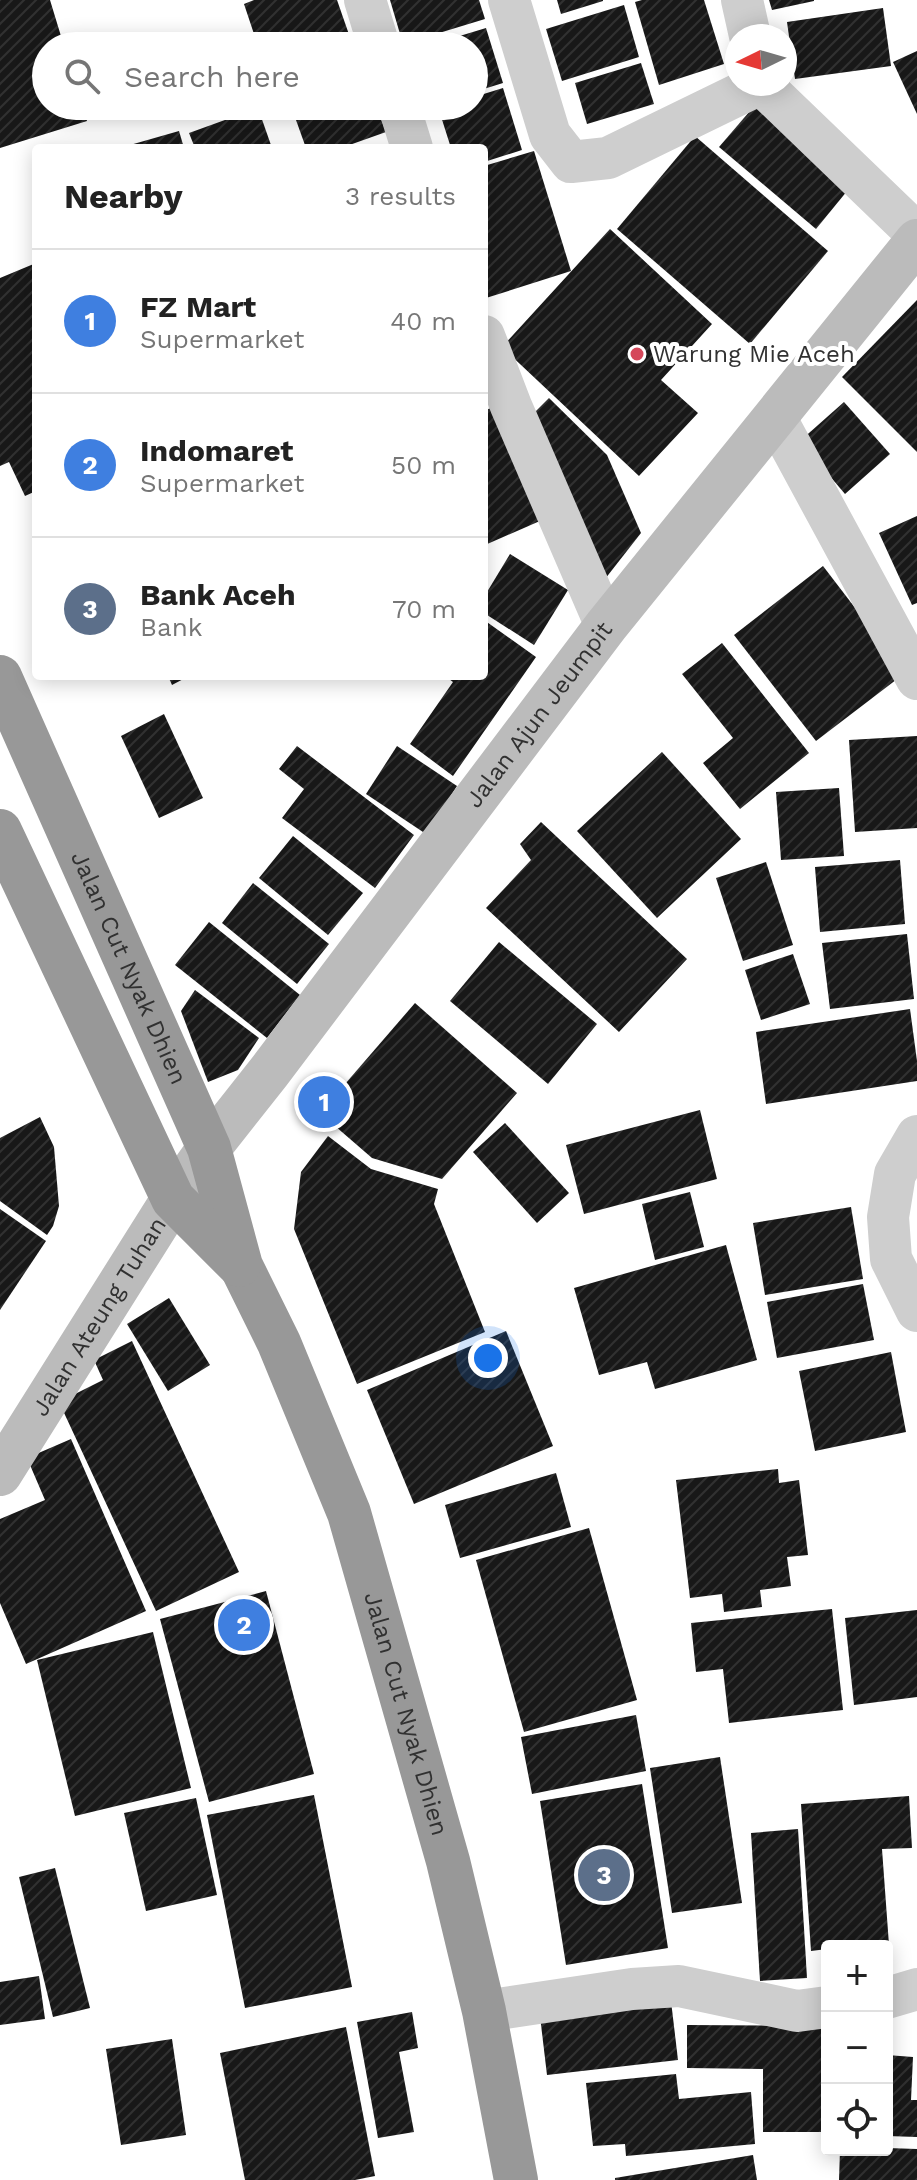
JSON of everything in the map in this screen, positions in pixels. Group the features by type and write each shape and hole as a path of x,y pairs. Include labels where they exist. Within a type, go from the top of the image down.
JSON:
{"highway":[{"name":"Jalan Cut Nyak Dhien","path":"0,677 209,1148 241,1266 279,1343 349,1513 448,1861 484,2011 516,2180"},
{"name":"Jalan Cut Nyak Dhien","path":"0,831 173,1199 241,1266"}],"street":[{"path":"365,0 375,32"},
{"path":"509,0 550,135 571,162 608,158 735,96"},
{"path":"742,0 747,24"},
{"path":"773,96 917,234"},
{"path":"403,120 411,144"},
{"name":"Jalan Ajun Jeumpit","path":"173,1199 606,626 917,241"},
{"path":"488,346 606,626"},
{"path":"775,417 917,679"},
{"path":"917,1136 895,1174 888,1217 891,1259 917,1311"},
{"name":"Jalan Ateung Tuhan","path":"0,1474 173,1199"},
{"path":"484,2011 632,1989 679,1986 797,2011 821,2008"},
{"path":"893,1996 917,1989"}],"building":[{"path":"0,0 50,0 60,32 32,32 32,120 87,121 0,148"},
{"path":"254,0 337,0 348,32 253,32 244,4"},
{"path":"390,0 479,0 485,19 442,32 399,32"},
{"path":"557,0 603,0 603,1 561,14"},
{"path":"704,0 724,64 659,85 635,2"},
{"path":"769,0 814,0 814,1 772,10"},
{"path":"624,5 639,57 562,81 546,29"},
{"path":"883,8 891,66 797,79 797,24 787,22"},
{"path":"488,34 503,83 488,88"},
{"path":"917,51 917,114 893,62"},
{"path":"641,63 654,104 587,124 575,83"},
{"path":"503,88 522,150 488,161 488,144 450,144 442,120 488,120 488,93"},
{"path":"756,104 852,185 816,229 719,147"},
{"path":"225,120 262,120 271,144 193,144 189,133"},
{"path":"296,120 381,120 386,132 352,144 305,144"},
{"path":"179,131 183,144 134,144"},
{"path":"695,136 828,251 750,344 617,229"},
{"path":"534,151 571,271 488,297 488,165"},
{"path":"610,229 712,324 661,380 698,413 639,476 502,347"},
{"path":"32,265 32,493 25,496 9,462 0,466 0,278"},
{"path":"917,300 917,452 842,377"},
{"path":"549,398 607,455 641,533 605,579 534,413"},
{"path":"844,402 890,454 845,494 800,441"},
{"path":"500,404 549,517 488,544 488,409"},
{"path":"917,516 917,603 912,605 879,533"},
{"path":"510,554 568,590 534,645 488,616 488,590"},
{"path":"823,566 905,673 816,741 734,635"},
{"path":"488,623 536,657 453,776 410,744 453,682 450,680 488,680"},
{"path":"722,643 809,753 740,809 703,763 733,738 682,674"},
{"path":"164,714 203,798 159,818 121,736"},
{"path":"917,736 917,828 855,832 849,740"},
{"path":"297,746 414,835 375,888 282,818 304,789 279,769"},
{"path":"397,746 457,786 426,834 366,794"},
{"path":"662,752 741,839 657,918 577,831"},
{"path":"839,788 844,856 781,860 776,792"},
{"path":"541,822 687,959 619,1032 486,908 531,860 520,844"},
{"path":"293,836 363,893 328,935 259,878"},
{"path":"900,860 905,924 820,932 815,867"},
{"path":"766,862 793,945 743,961 716,878"},
{"path":"253,883 329,944 297,984 222,923"},
{"path":"209,922 300,995 267,1038 175,965"},
{"path":"907,934 914,999 830,1009 822,943"},
{"path":"499,942 597,1024 548,1084 450,1001"},
{"path":"793,954 810,1004 761,1020 745,970"},
{"path":"195,990 259,1038 238,1070 208,1082 181,1011"},
{"path":"415,1003 517,1093 442,1179 372,1158 320,1113"},
{"path":"910,1009 917,1081 766,1104 756,1032"},
{"path":"700,1110 717,1179 584,1214 566,1145"},
{"path":"40,1117 54,1147 59,1206 47,1235 0,1201 0,1138"},
{"path":"505,1123 569,1193 537,1223 473,1152"},
{"path":"328,1136 371,1169 438,1189 434,1204 485,1332 357,1384 294,1229 301,1172"},
{"path":"690,1192 704,1247 655,1260 642,1204"},
{"path":"851,1207 863,1279 765,1295 753,1223"},
{"path":"0,1209 46,1241 0,1310"},
{"path":"726,1245 757,1360 655,1389 647,1362 599,1375 574,1288"},
{"path":"863,1284 874,1340 777,1358 767,1302"},
{"path":"169,1298 210,1365 168,1391 127,1324"},
{"path":"506,1331 553,1446 414,1504 367,1390"},
{"path":"132,1341 239,1572 156,1611 59,1402 103,1380 94,1360"},
{"path":"891,1352 906,1432 815,1451 799,1371"},
{"path":"71,1439 146,1611 26,1664 0,1603 0,1519 45,1500 27,1458"},
{"path":"778,1469 779,1483 799,1480 808,1555 787,1557 791,1586 760,1590 762,1607 724,1612 722,1594 690,1598 676,1480"},
{"path":"556,1473 571,1527 460,1558 445,1505"},
{"path":"589,1528 637,1700 524,1732 476,1560"},
{"path":"266,1591 314,1774 209,1802 160,1619"},
{"path":"832,1609 843,1710 729,1723 723,1669 696,1672 691,1623"},
{"path":"917,1610 917,1697 854,1705 845,1618"},
{"path":"153,1632 191,1788 75,1816 37,1660"},
{"path":"636,1715 646,1771 532,1794 521,1737"},
{"path":"720,1757 742,1903 672,1913 650,1768"},
{"path":"642,1784 668,1948 566,1965 540,1801"},
{"path":"314,1795 352,1987 245,2008 207,1815"},
{"path":"909,1796 912,1848 882,1849 889,1940 821,1940 821,1950 811,1951 801,1804"},
{"path":"196,1798 217,1895 146,1911 124,1813"},
{"path":"798,1829 807,1978 760,1981 751,1833"},
{"path":"55,1868 90,2008 53,2017 19,1877"},
{"path":"39,1976 45,2019 0,2025 0,1982"},
{"path":"671,2001 678,2060 547,2075 540,2016"},
{"path":"412,2012 418,2048 399,2052 414,2132 378,2138 357,2022"},
{"path":"687,2025 821,2026 821,2132 763,2132 763,2069 687,2068"},
{"path":"346,2027 375,2176 355,2180 245,2180 220,2053"},
{"path":"172,2039 186,2135 121,2145 106,2049"},
{"path":"893,2055 913,2057 911,2100 917,2100 917,2137 893,2136"},
{"path":"676,2074 679,2099 751,2092 755,2144 626,2156 625,2144 593,2146 586,2083"},
{"path":"893,2148 917,2149 917,2180 839,2180 840,2156 893,2156"},
{"path":"753,2155 757,2180 615,2180 615,2178"}],"place":[{"name":"Warung Mie Aceh","path":"637,354"},
{"name":"FZ Mart","path":"324,1102"},
{"name":"Indomaret","path":"244,1625"},
{"name":"Bank Aceh","path":"604,1875"}]}
